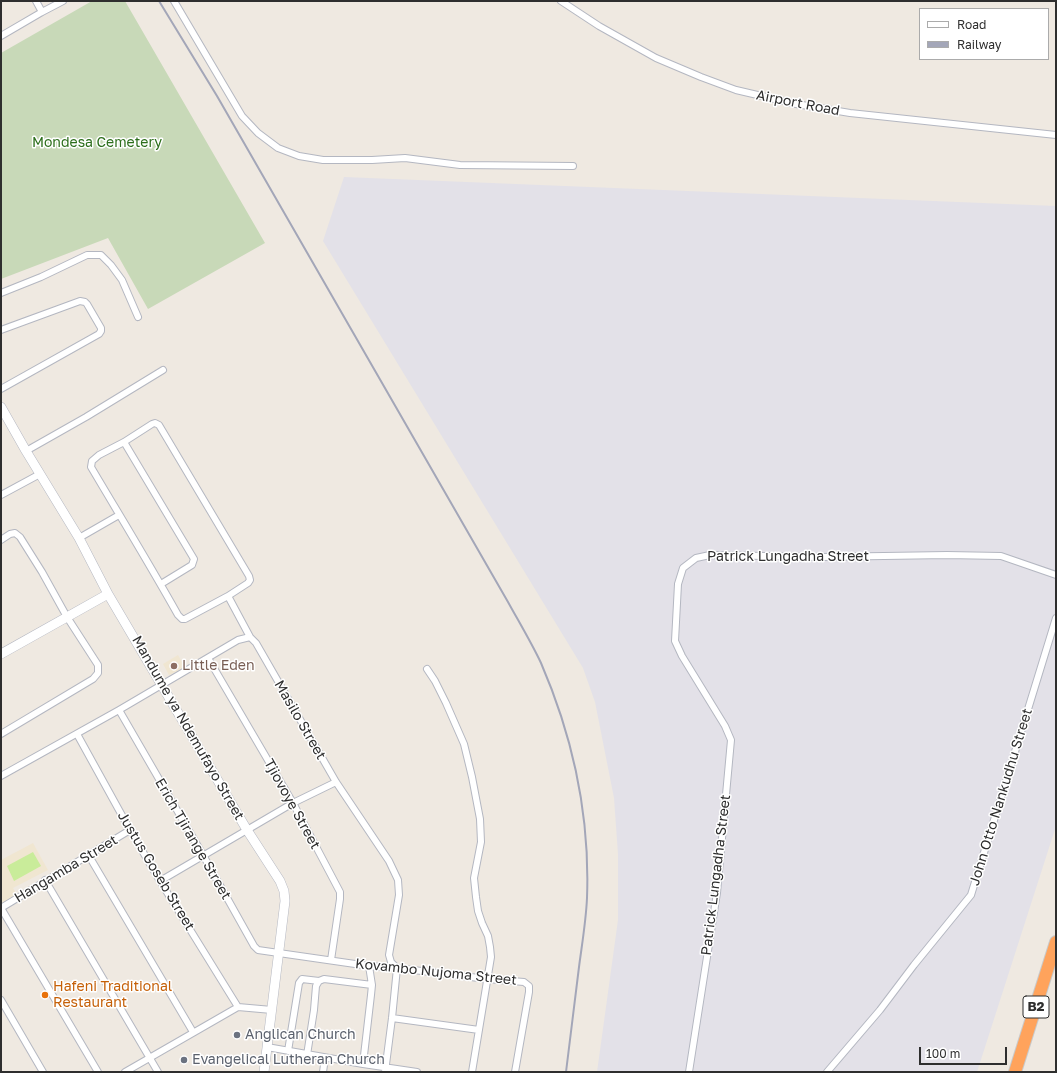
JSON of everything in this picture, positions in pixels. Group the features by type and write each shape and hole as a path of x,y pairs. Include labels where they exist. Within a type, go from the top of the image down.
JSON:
{"highway":[{"name":"B2","path":"1015,1072 1056,942"}],"street":[{"path":"36,1 42,12"},
{"path":"1,36 63,1"},
{"path":"174,1 242,116 258,133 278,148 299,156 323,160 405,158 460,165 573,166"},
{"name":"Airport Road","path":"561,1 599,26 656,58 701,78 736,90 796,104 850,113 1056,136"},
{"path":"1,293 87,255 102,255 112,265 122,280 138,317"},
{"path":"1,330 80,301 87,304 101,328 99,334 1,389"},
{"path":"26,451 163,370"},
{"name":"Mandume ya Ndemufayo Street","path":"1,407 79,538 108,594 247,830 280,881 284,891 285,901 264,1072"},
{"path":"155,423 159,425 250,576 248,583 186,619 182,619 178,615 91,467 92,461 99,455 124,442 152,424 155,423"},
{"path":"124,442 194,559 192,565 161,584"},
{"path":"1,495 40,474"},
{"path":"79,538 119,515"},
{"path":"1,540 10,534 15,534 20,537 98,665 98,673 93,679 1,734"},
{"name":"Patrick Lungadha Street","path":"689,1072 717,893 731,740 725,726 682,656 675,641 678,584 683,568 696,558 710,555 821,557 946,555 1001,556 1056,575"},
{"path":"1,654 108,594"},
{"name":"Masilo Street","path":"228,596 250,637 256,643 336,782 389,861 398,880 399,895 389,955 391,962 397,968 385,1070"},
{"name":"John Otto Nankudhu Street","path":"827,1072 880,1010 914,965 971,895 1056,618"},
{"path":"1,776 119,710 238,640 250,637"},
{"name":"Tjiovoye Street","path":"208,658 293,803 340,892 331,960"},
{"path":"427,669 435,681 464,744 472,776 480,820 481,842 474,878 478,911 488,936 491,957 472,1072"},
{"name":"Erich Tjirange Street","path":"119,710 254,946 258,950 278,953"},
{"name":"Justus Goseb Street","path":"77,734 160,881 238,1007"},
{"path":"160,881 293,803 336,782"},
{"name":"Hangamba Street","path":"1,908 130,830"},
{"path":"89,856 193,1032"},
{"path":"46,880 158,1072"},
{"path":"1,908 98,1072"},
{"name":"Kovambo Nujoma Street","path":"278,953 369,966 524,982 529,986 529,992 515,1072"},
{"path":"363,1064 372,985 369,966"},
{"path":"288,1051 299,983 302,979 319,981 324,979 372,985"},
{"path":"307,1055 316,986 319,981"},
{"path":"1,1000 43,1072"},
{"path":"125,1072 238,1007 272,1010"},
{"path":"392,1018 479,1030"},
{"path":"267,1047 363,1064 385,1070 417,1072"},
{"path":"322,1072 325,1058"}],"shaded area":[{"path":"344,177 1056,206 1056,826 977,1072 597,1072 618,920 618,854 614,798 595,702 583,668 323,241"},
{"name":"Little Eden","path":"178,655 185,667 169,675 163,664"},
{"path":"33,843 48,870 13,888 17,895 1,905 1,860"}],"green space":[{"name":"Mondesa Cemetery","path":"92,1 125,1 265,243 148,309 108,238 1,279 1,53"},
{"path":"33,852 41,866 14,881 7,866"}],"railway":[{"path":"159,1 217,96 508,602 541,663 552,691 562,720 577,778 586,838 586,915 566,1072"}],"place":[{"name":"Little Eden","path":"174,666"},
{"name":"Hafeni Traditional Restaurant","path":"45,995"},
{"name":"Anglican Church","path":"237,1035"},
{"name":"Evangelical Lutheran Church","path":"184,1060"}]}
